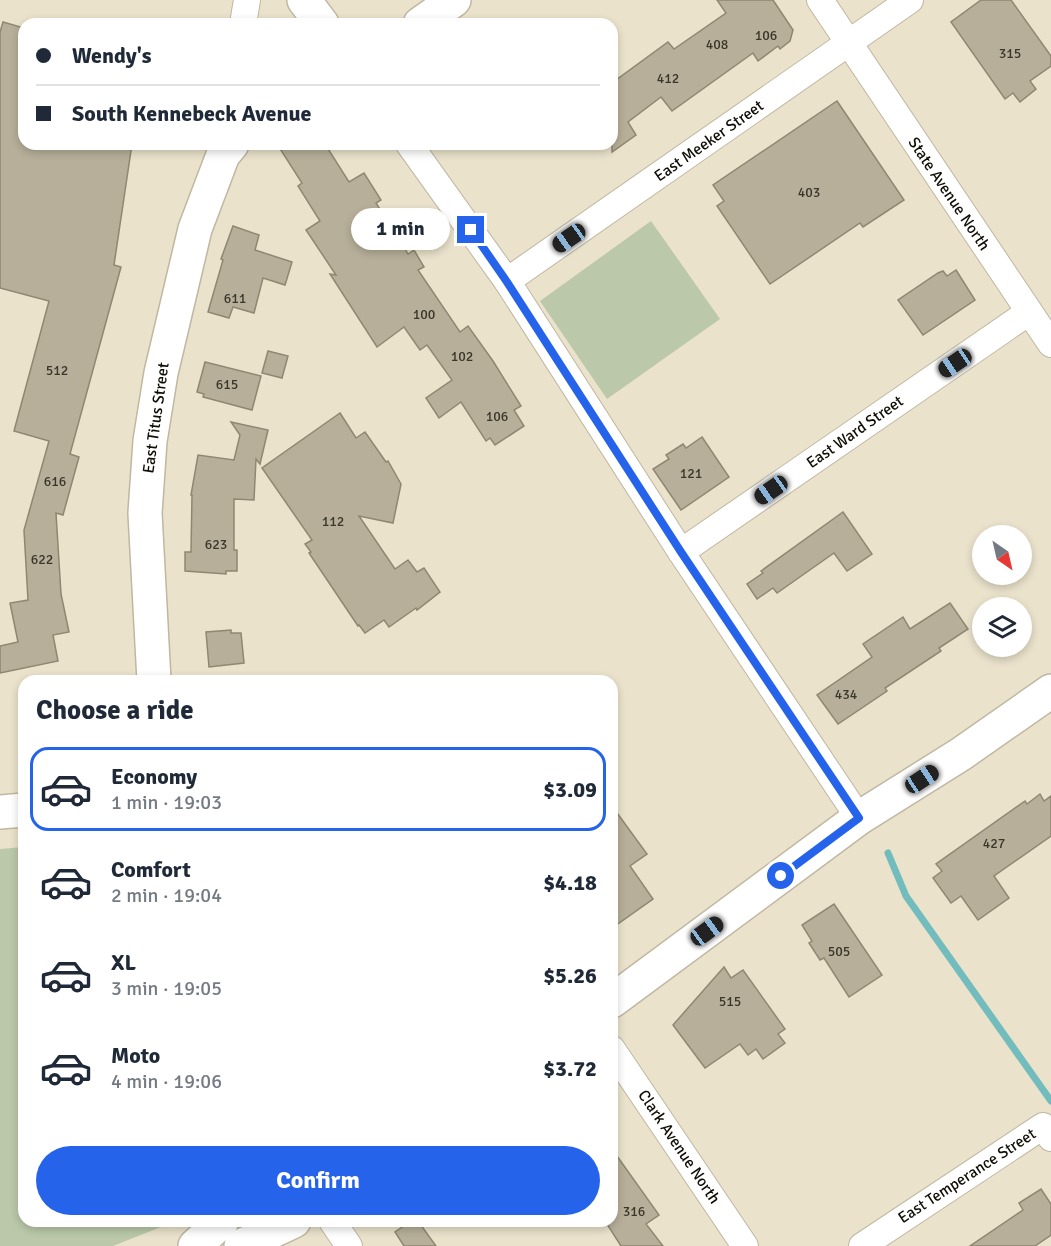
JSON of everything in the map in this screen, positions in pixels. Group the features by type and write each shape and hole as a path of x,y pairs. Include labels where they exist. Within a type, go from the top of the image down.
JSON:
{"street":[{"path":"244,18 247,0"},
{"path":"304,0 318,18"},
{"path":"428,18 454,0"},
{"name":"State Avenue North","path":"820,0 1051,344"},
{"name":"East Meeker Street","path":"507,282 910,0"},
{"name":"East Titus Street","path":"154,675 145,513 150,441 161,373 195,229 225,150"},
{"path":"414,150 507,282 681,552 859,818"},
{"name":"East Ward Street","path":"681,552 1029,312"},
{"path":"618,997 859,818 961,754 1051,691"},
{"path":"0,812 18,810"},
{"name":"Clark Avenue North","path":"618,1058 745,1246"},
{"name":"East Temperance Street","path":"862,1246 1047,1132"},
{"path":"195,1246 216,1227"},
{"path":"241,1246 281,1227"},
{"path":"336,1227 349,1246"}],"green space":[{"path":"651,221 720,319 607,399 540,301"},
{"path":"18,848 18,1227 161,1227 113,1246 0,1246 0,849"}],"building":[{"path":"717,0 773,0 793,30 790,41 780,49 778,46 758,61 753,53 672,111 661,97 628,122 636,135 618,148 618,79 668,42 674,49 726,13"},
{"path":"981,0 1011,0 1051,56 1051,66 1030,81 1036,89 1020,102 1013,93 1005,99 951,22"},
{"path":"3,22 18,26 18,150 131,150 114,265 121,267 70,454 79,457 63,515 56,513 61,594 69,632 53,635 58,661 0,673 0,646 18,642 10,603 28,600 24,530 49,441 14,431 49,301 0,288 0,32"},
{"path":"837,101 904,200 863,227 860,223 770,284 717,206 724,201 713,185"},
{"path":"281,150 329,150 349,182 364,173 381,200 376,203 408,254 414,250 424,267 418,270 460,332 468,326 493,361 521,406 514,410 524,426 495,445 490,438 486,441 461,402 439,418 426,398 452,380 427,345 420,350 404,327 377,347 330,274 336,275 306,230 320,221 298,186 302,183"},
{"path":"233,226 259,235 255,250 292,262 285,285 263,278 254,313 233,307 229,318 208,312 223,260 221,259"},
{"path":"956,270 975,300 923,335 898,300 938,273 943,271 947,276"},
{"path":"268,351 288,356 282,378 262,373"},
{"path":"205,362 261,376 252,410 203,397 204,394 197,392"},
{"path":"340,413 356,438 365,432 386,462 388,461 401,484 393,523 359,516 395,569 408,560 417,572 424,568 440,592 417,610 416,608 389,627 384,620 365,633 309,553 311,552 305,544 312,540 262,468"},
{"path":"231,422 268,430 260,464 256,459 254,500 234,499 234,550 237,550 237,571 226,571 226,574 185,571 185,552 191,552 191,495 198,455 234,460 240,435"},
{"path":"702,437 729,477 681,510 653,469 669,459 666,455 683,444 686,448"},
{"path":"843,512 872,554 847,571 834,553 777,593 773,588 757,599 747,584 763,573 761,571"},
{"path":"950,603 968,629 939,648 941,651 885,688 887,691 838,724 817,695 872,657 863,644 903,617 910,629"},
{"path":"231,630 231,633 241,633 244,663 209,667 206,632"},
{"path":"1040,794 1044,801 1051,796 1051,836 994,876 1009,898 978,920 961,896 951,903 933,878 942,871 936,864 1025,801 1027,804"},
{"path":"618,814 647,854 630,866 653,899 618,924"},
{"path":"834,904 882,975 849,997 824,958 820,960 809,943 812,941 802,925"},
{"path":"724,967 731,978 743,970 785,1029 778,1034 785,1043 763,1059 756,1049 748,1055 740,1044 705,1068 673,1025"},
{"path":"618,1157 659,1215 646,1224 663,1246 621,1246 609,1227 618,1227"},
{"path":"1041,1189 1051,1204 1051,1235 1035,1246 970,1246 1023,1210 1019,1203"},
{"path":"402,1227 422,1227 436,1246 404,1246 395,1232"}],"waterway":[{"path":"888,853 906,896 1051,1101"}],"route":[{"path":"471,230 681,552 859,818 781,876"}]}
